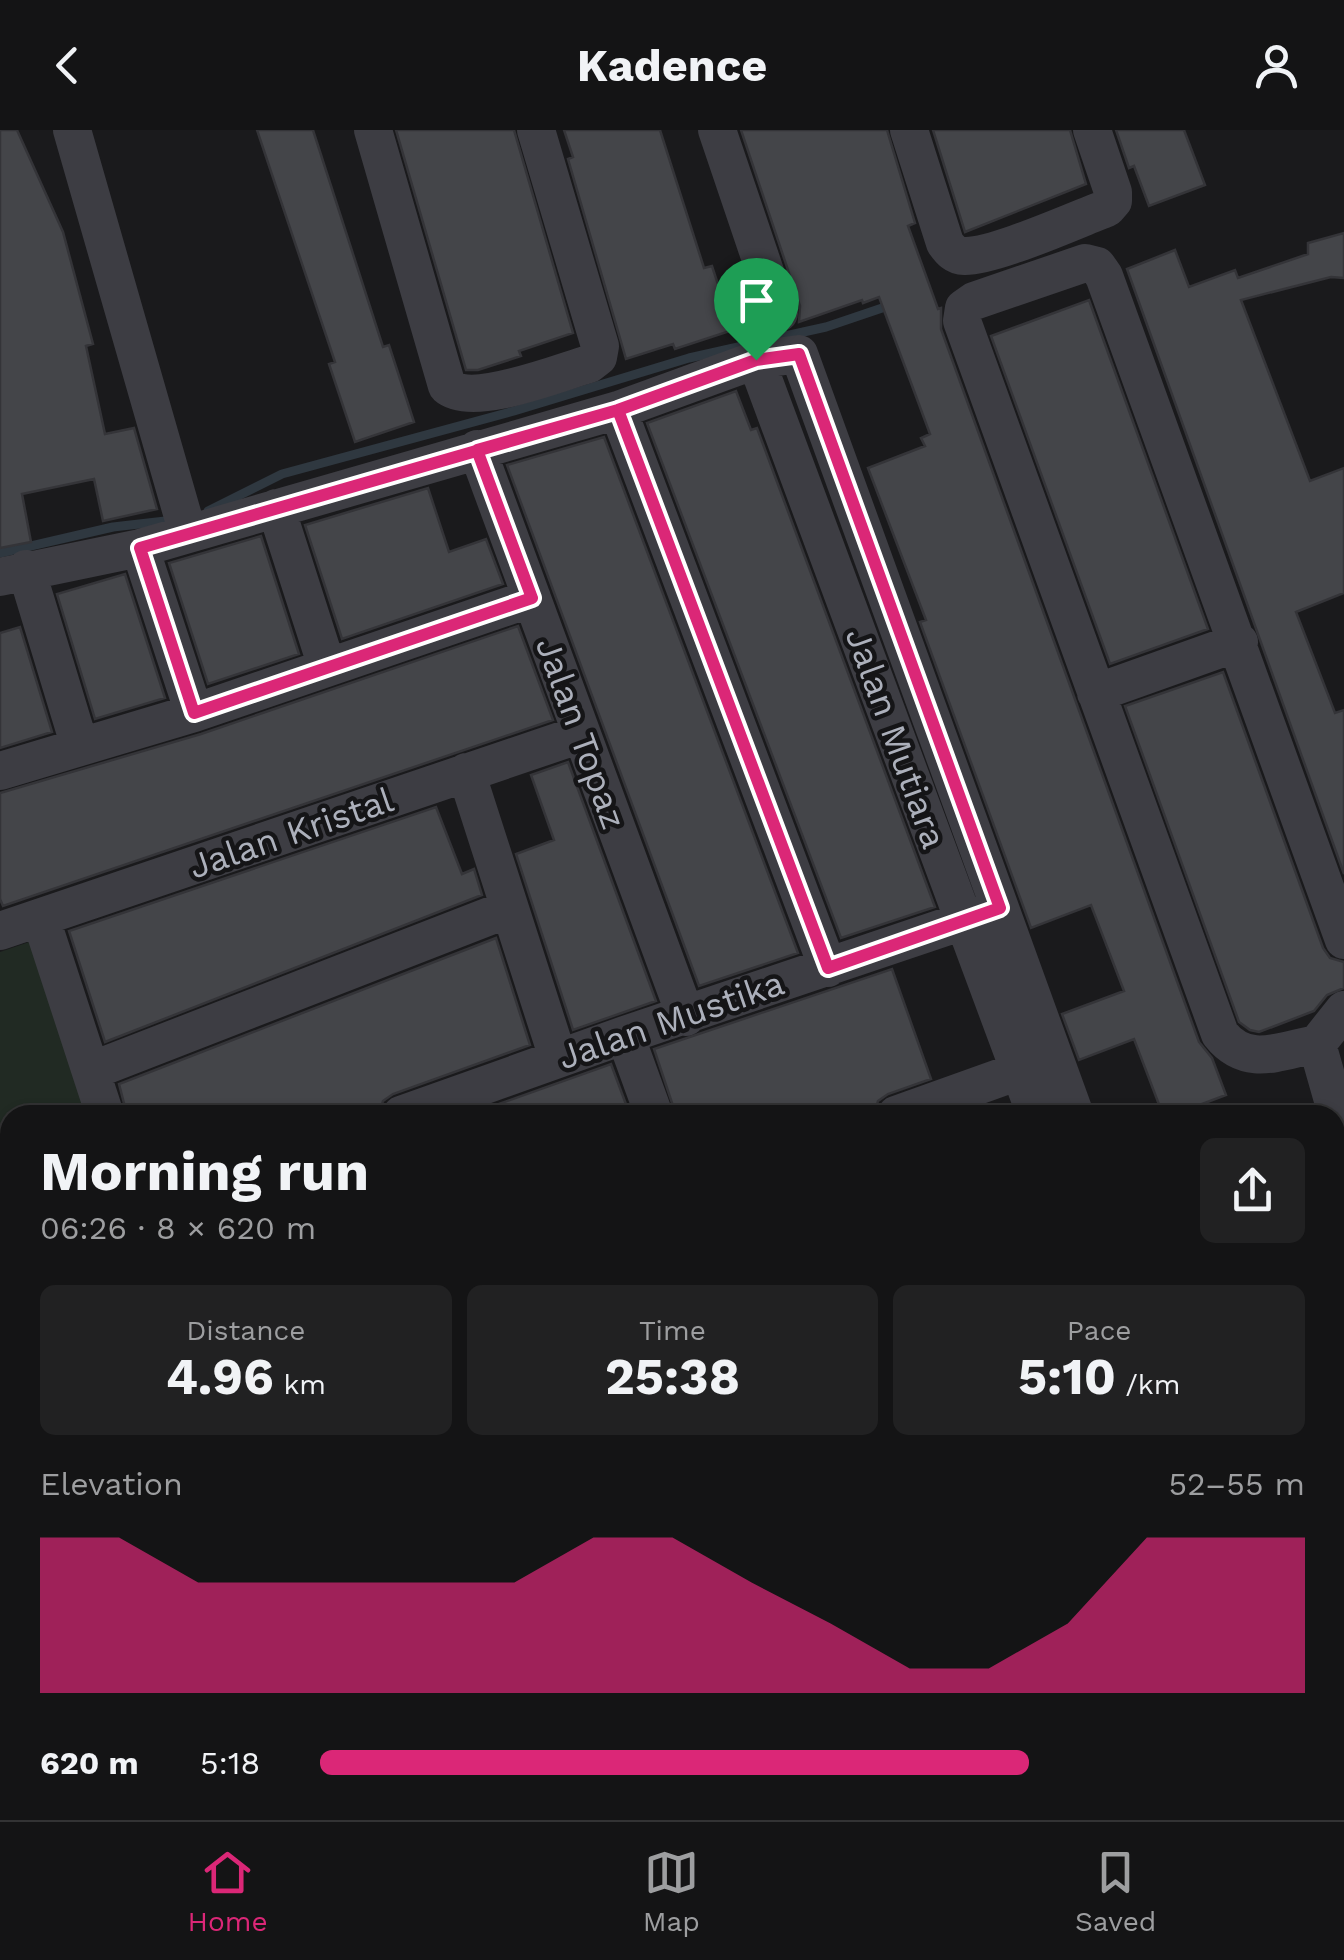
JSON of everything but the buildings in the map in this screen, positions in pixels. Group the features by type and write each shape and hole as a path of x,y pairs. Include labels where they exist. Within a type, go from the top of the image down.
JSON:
{"street":[{"path":"72,130 185,523"},
{"path":"373,130 447,386 455,393 465,394 510,388 589,364 598,356 600,346 536,130"},
{"path":"717,130 779,313"},
{"path":"909,130 945,243 951,252 962,256 1008,246 1107,208 1114,192 1092,130"},
{"path":"1344,940 1104,276 1097,266 1085,264 974,301 964,308 962,321 1220,1034 1239,1053 1252,1056 1316,1044 1344,1010"},
{"name":"Jalan Mutiara","path":"1032,1105 756,360 799,354 1071,1105"},
{"path":"80,746 13,573 140,548 185,523 276,508 618,410 756,360"},
{"path":"618,410 828,968"},
{"name":"Jalan Topaz","path":"477,450 686,1016"},
{"path":"276,508 327,668"},
{"path":"140,548 194,713"},
{"path":"0,772 194,713 532,598"},
{"path":"1096,693 1238,642"},
{"name":"Jalan Kristal","path":"0,932 581,734"},
{"path":"466,772 558,1058"},
{"name":"Jalan Mustika","path":"428,1105 1000,908"},
{"path":"91,1071 508,909"},
{"path":"42,919 103,1105"},
{"path":"625,1035 650,1105"},
{"path":"1316,1044 1334,1105"},
{"path":"924,1105 1020,1071"}],"shaded area":[{"path":"41,938 97,1105 0,1105 0,952"}],"waterway":[{"path":"767,340 826,327 891,305"},
{"path":"208,511 282,474 747,345"},
{"path":"0,553 113,527 174,520"}],"route":[{"path":"756,360 618,410 477,450 140,548 194,713 532,598 477,450 618,410 828,968 1000,908 799,354 756,360"}]}
